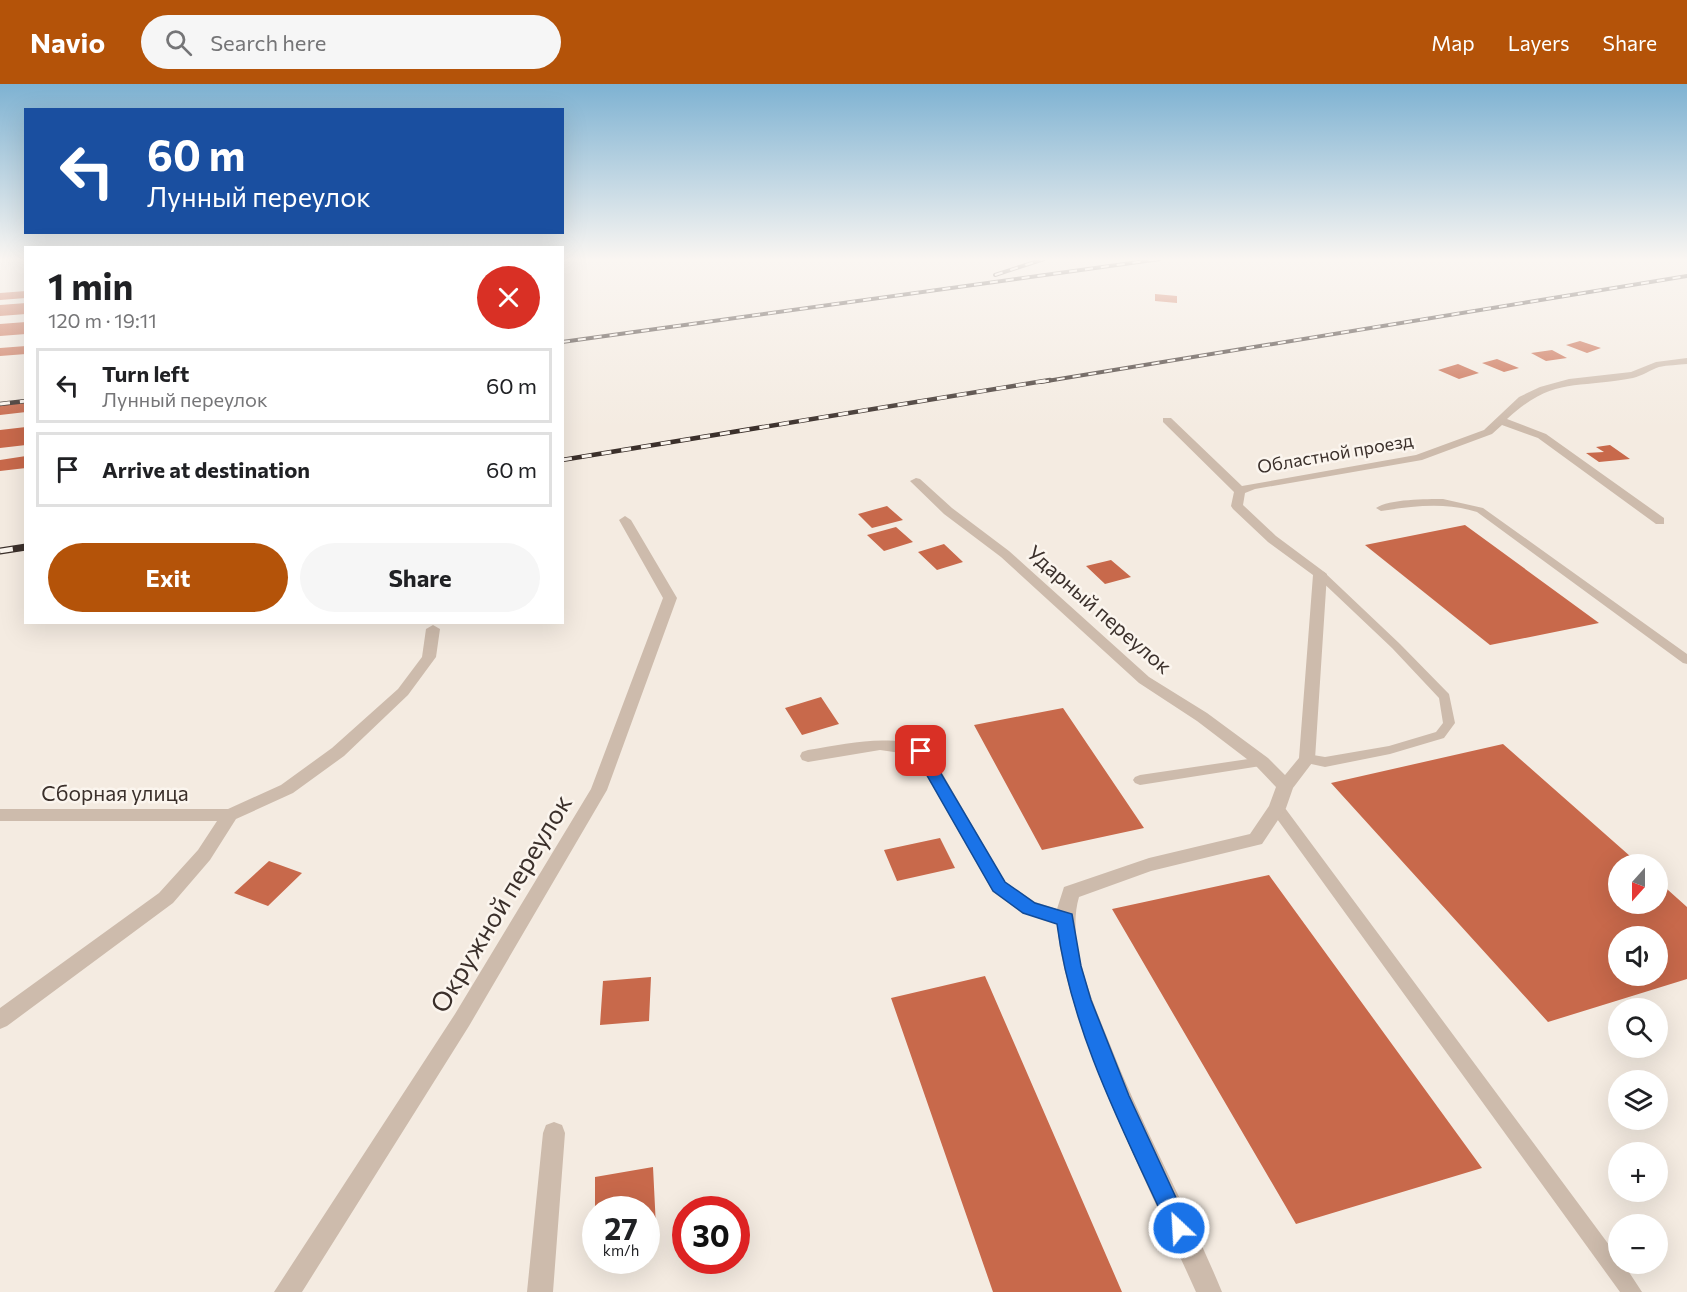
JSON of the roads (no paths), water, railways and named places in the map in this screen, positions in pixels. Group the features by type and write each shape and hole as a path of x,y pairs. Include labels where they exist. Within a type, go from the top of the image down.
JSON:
{"street":[{"name":"Областной проезд","path":"1320,574 1272,539 1237,506 1240,491 1252,486 1418,458 1488,432 1502,422 1523,399 1544,389 1569,382 1633,375 1659,364 1687,361"},
{"path":"1167,420 1240,491"},
{"path":"1502,422 1542,436 1660,521"},
{"name":"Ударный переулок","path":"916,481 948,511 1005,554 1144,680 1202,717 1262,762 1285,786"},
{"name":"Окружной переулок","path":"287,1292 462,1020 599,790 670,598 625,520"},
{"path":"1209,1292 1120,1099 1072,966 1065,919 1071,892 1149,865 1256,839 1277,808 1285,786 1307,759 1320,574"},
{"path":"0,1020 166,898 204,855 230,815 288,789 338,752 403,692 429,657 433,628"},
{"path":"808,756 858,747 908,746 921,751 999,887 1029,908 1065,919"},
{"name":"Сборная улица","path":"0,815 230,815"},
{"path":"540,1292 554,1134"}],"lane":[{"path":"1381,508 1436,500 1464,504 1480,510 1687,660"},
{"path":"1307,759 1325,762 1390,750 1440,735 1449,723 1445,696 1320,574"},
{"path":"1140,780 1262,762"},
{"path":"1277,808 1632,1292"}],"railway":[{"path":"564,342 754,315"},
{"path":"1041,382 1447,315"},
{"path":"564,460 1050,380"},
{"path":"0,404 24,401"},
{"path":"0,551 24,547"}]}
